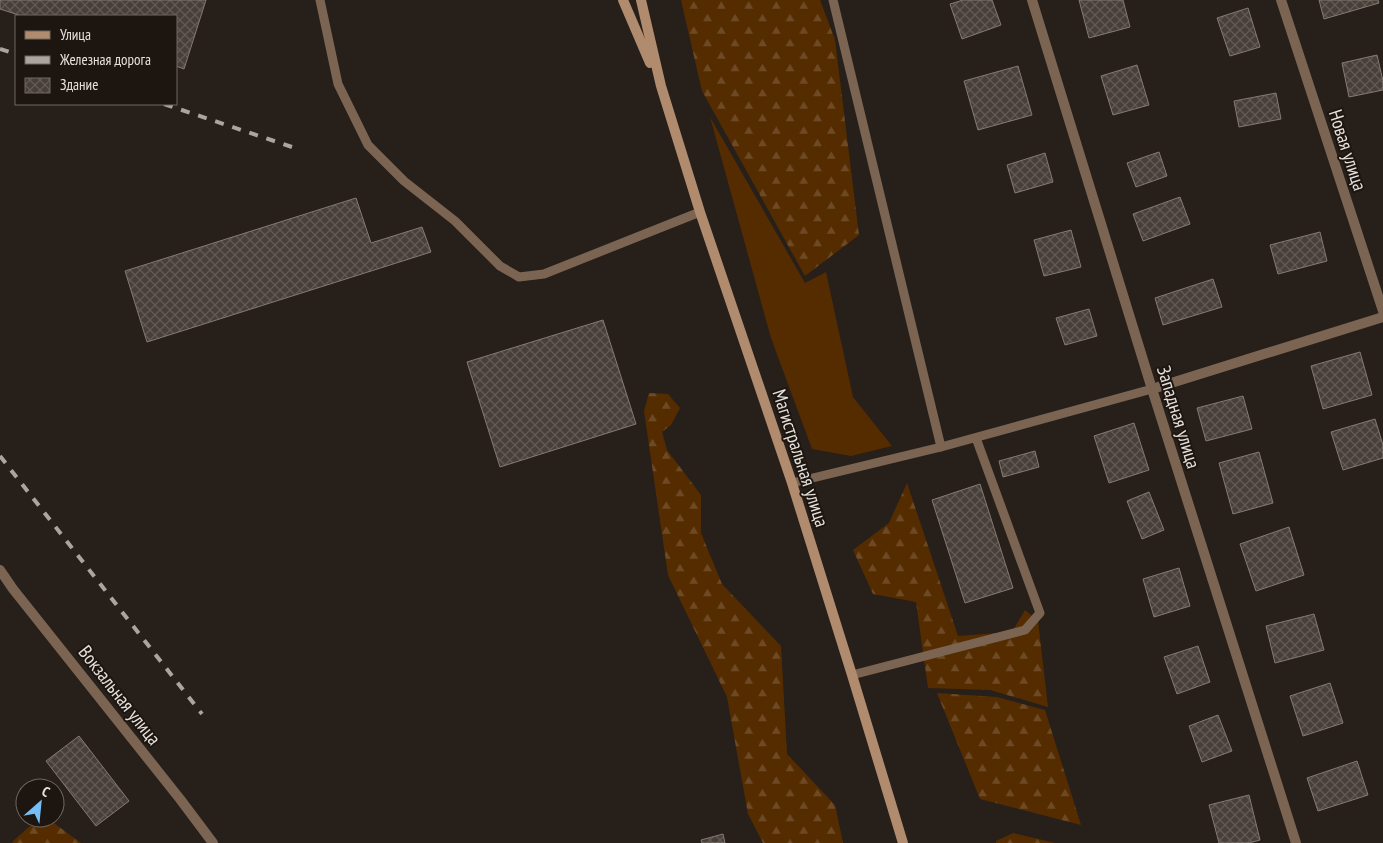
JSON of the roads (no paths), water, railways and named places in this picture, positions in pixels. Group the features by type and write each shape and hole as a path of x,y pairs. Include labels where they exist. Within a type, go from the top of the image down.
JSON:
{"main road":[{"path":"623,0 660,86"},
{"path":"641,0 660,86"},
{"name":"Магистральная улица","path":"660,86 700,212 792,483 903,843"}],"street":[{"name":"Западная улица","path":"1032,0 1152,389 1296,843"},
{"name":"Новая улица","path":"1281,0 1383,311"},
{"path":"1152,389 1383,317"},
{"name":"Вокзальная улица","path":"0,570 213,843"}],"lane":[{"path":"320,0 338,84 368,145 404,181 455,221 500,266 519,277 544,274 700,212"},
{"path":"833,0 941,448"},
{"path":"792,483 941,448 1152,389"},
{"path":"852,675 1025,630 1040,613 976,438"}],"railway":[{"path":"0,49 15,54"},
{"path":"167,105 292,147"},
{"path":"0,456 202,714"}]}
